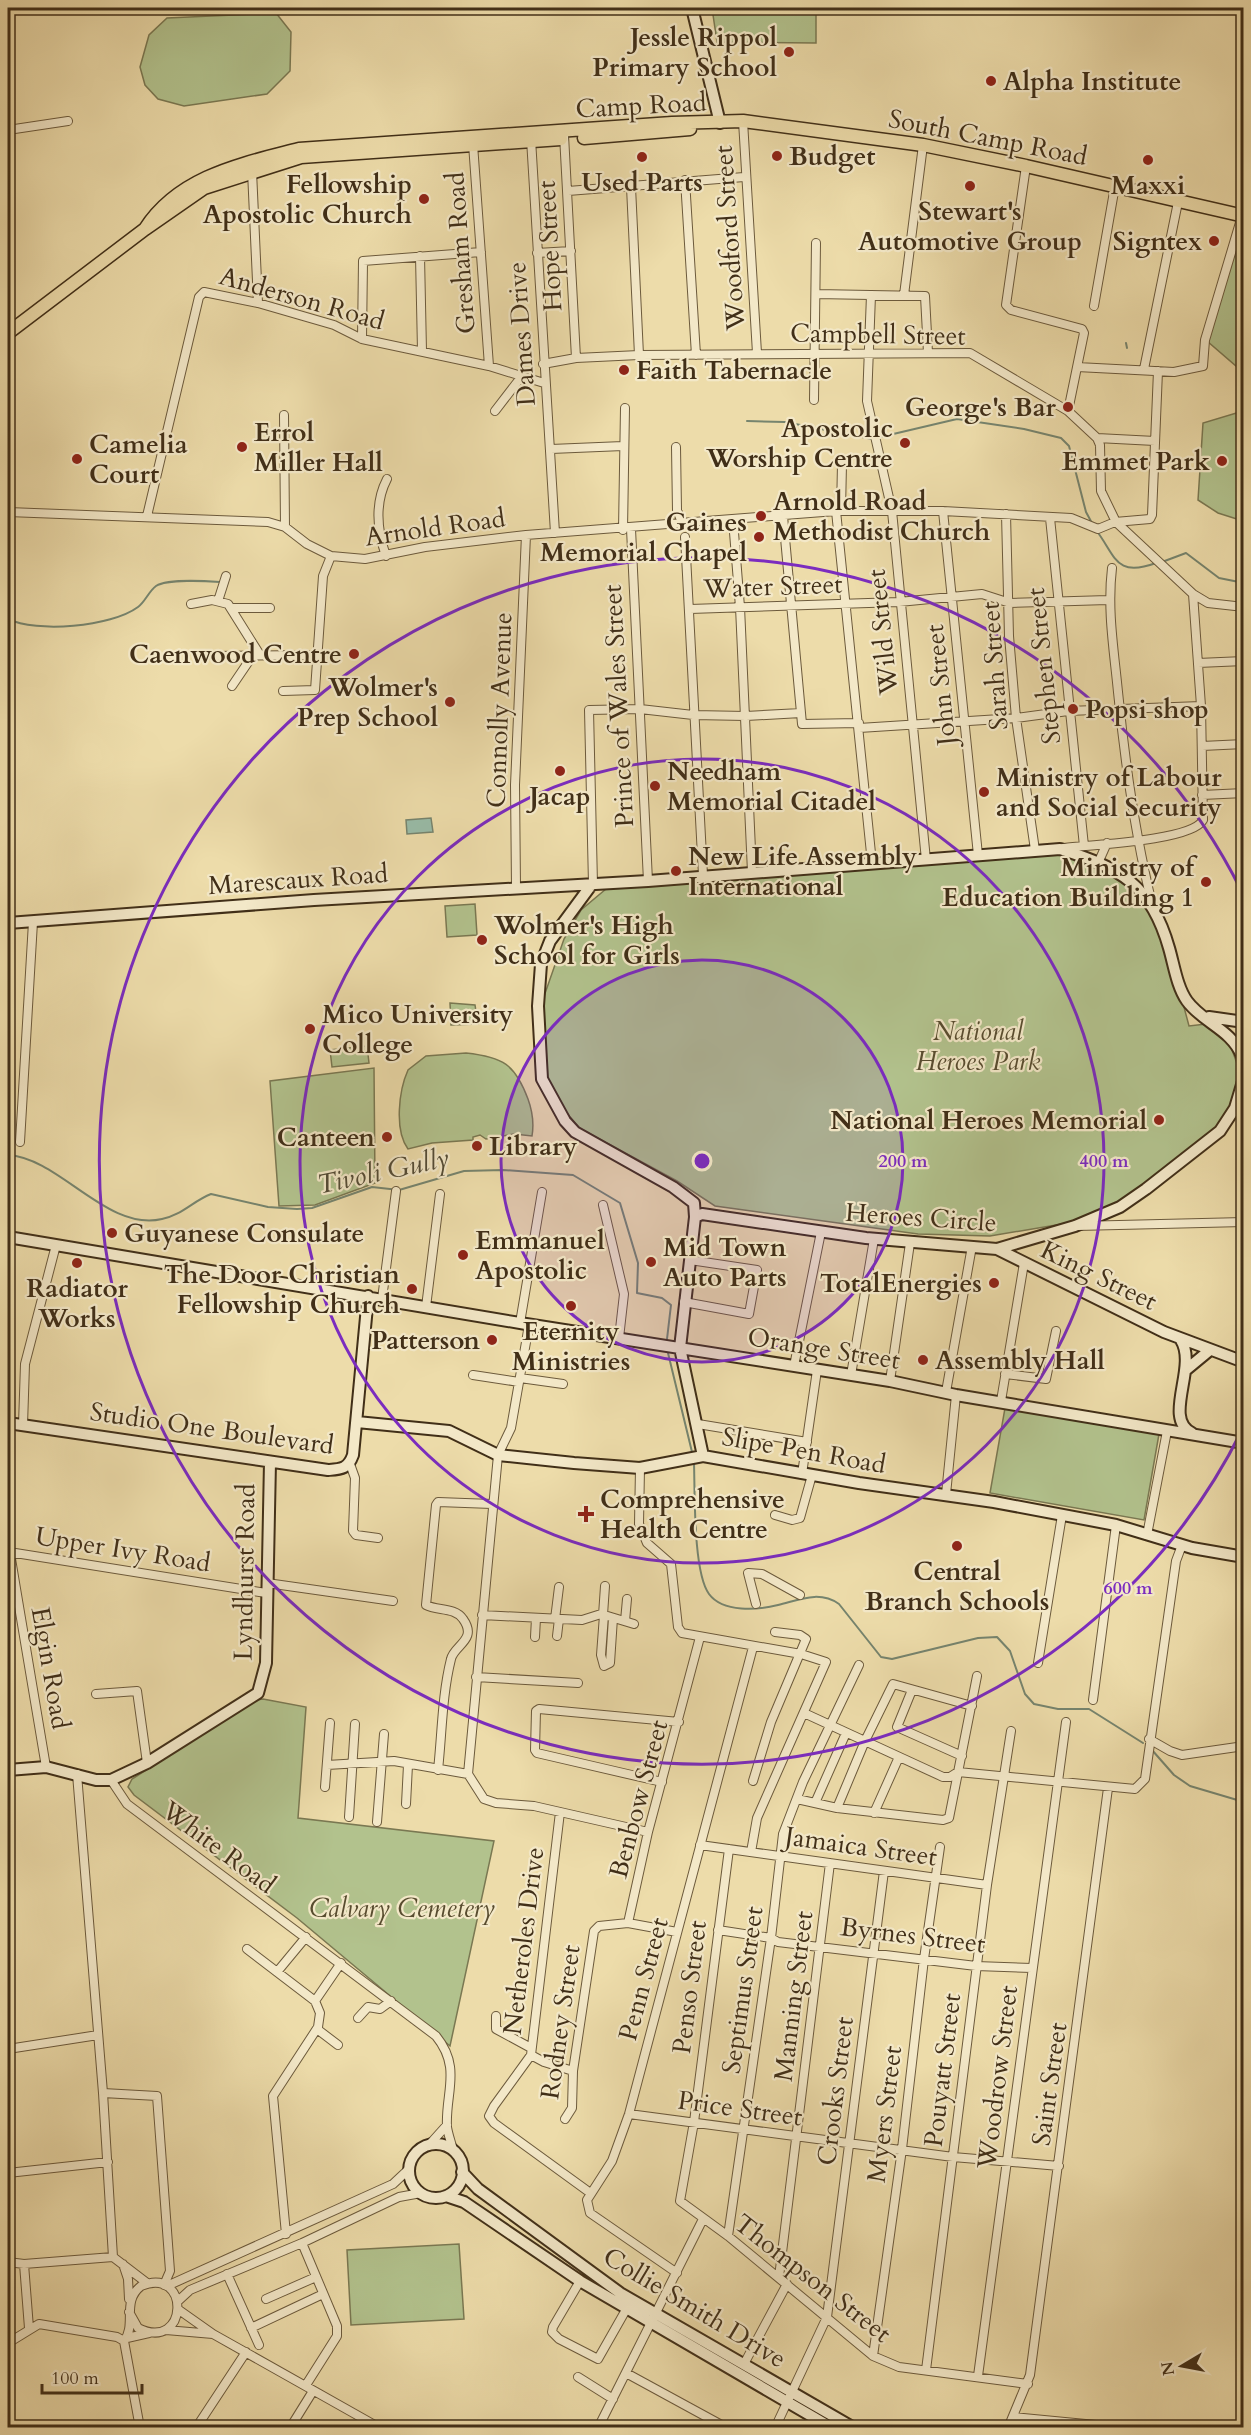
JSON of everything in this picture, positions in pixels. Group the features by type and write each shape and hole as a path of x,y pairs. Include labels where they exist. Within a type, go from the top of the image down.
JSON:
{"main road":[{"name":"South Camp Road","path":"720,123 742,121 923,146 1026,166 1243,216"},
{"name":"Camp Road","path":"145,229 152,217 184,189 221,172 299,149 400,146 564,135 662,133 720,123"},
{"name":"Camp Road","path":"8,333 145,229 204,188 301,157 400,146"}],"street":[{"path":"692,8 720,123"},
{"path":"8,130 68,121"},
{"name":"Woodford Street","path":"742,121 757,353"},
{"name":"Hope Street","path":"564,135 576,358"},
{"name":"Dames Drive","path":"531,137 544,383 551,449 555,532"},
{"name":"Gresham Road","path":"473,141 489,366"},
{"path":"904,295 923,146"},
{"path":"1026,166 1006,305 1011,310 1082,329 1084,333 1068,411"},
{"path":"252,171 258,303"},
{"path":"568,191 744,177"},
{"path":"686,180 696,355"},
{"path":"1094,306 1114,186"},
{"path":"631,187 639,355"},
{"path":"1144,369 1178,202"},
{"path":"1077,367 1158,371 1192,370 1203,366 1205,340 1243,216"},
{"path":"814,400 816,243"},
{"path":"537,253 571,251"},
{"path":"362,339 363,261 480,252"},
{"path":"420,256 422,351"},
{"name":"Anderson Road","path":"147,516 199,295 206,292 258,303 333,325 362,339 489,366 544,383"},
{"path":"816,294 926,296 928,353"},
{"name":"Wild Street","path":"872,295 867,401 891,511 926,860"},
{"name":"Campbell Street","path":"576,358 757,353 816,356 928,353 975,355 1068,411 1097,438"},
{"path":"543,364 576,358"},
{"path":"1158,371 1155,441 1097,438 1100,445 1101,491 1116,522 1193,594 1208,603 1244,607"},
{"path":"495,411 522,376"},
{"name":"Prince of Wales Street","path":"624,408 622,446 640,709 648,880"},
{"path":"284,415 285,527"},
{"name":"Arnold Road","path":"8,512 268,522 285,527 308,544 331,556 365,559 424,547 555,532 683,525 839,511 943,511 1071,518 1095,528 1116,522 1149,519 1152,508 1155,441"},
{"path":"551,449 622,446"},
{"path":"676,447 677,510 683,525"},
{"path":"842,464 839,511 844,605 859,726 872,863"},
{"path":"386,556 378,525 381,490 387,479"},
{"name":"John Street","path":"943,511 978,855"},
{"name":"Sarah Street","path":"1006,514 1010,603 1009,636 1016,718 1035,850"},
{"path":"783,516 802,724 912,725 1016,718 1068,711 1120,711 1201,706"},
{"name":"Stephen Street","path":"1050,518 1068,711 1084,846"},
{"path":"733,520 746,716 752,872"},
{"name":"Connolly Avenue","path":"516,887 515,785 526,535"},
{"path":"684,537 690,609 693,715 703,875"},
{"path":"283,691 315,690 323,576 331,556"},
{"path":"1112,568 1108,600 1120,711 1136,841 1152,905"},
{"path":"218,601 226,576"},
{"name":"Water Street","path":"690,609 791,608 899,602 982,594 1010,603 1108,600"},
{"path":"592,884 1059,849 1136,841 1197,829 1203,820 1202,746 1193,594"},
{"path":"191,604 223,601 231,608 256,655"},
{"path":"231,608 270,608"},
{"path":"232,686 256,655"},
{"path":"213,656 316,655"},
{"path":"1198,663 1244,662"},
{"path":"703,1456 680,1348 695,1217 694,1203 673,1187 575,1132 565,1121 543,1079 538,1006 542,964 560,925 592,884 588,710 640,709 693,715 746,716 801,713"},
{"path":"1202,746 1244,744"},
{"path":"1202,795 1244,793"},
{"path":"1099,861 1107,843"},
{"path":"1059,849 1099,861 1135,885 1152,905 1163,926 1187,1000 1232,1039 1243,1058"},
{"path":"1135,885 1141,883 1145,876"},
{"name":"Marescaux Road","path":"8,923 516,887 592,884"},
{"path":"20,1142 33,922"},
{"path":"1204,1017 1240,1023 1243,1058"},
{"name":"Heroes Circle","path":"695,1217 702,1214 874,1239 997,1249 1076,1226 1120,1207 1220,1131 1235,1108 1244,1078"},
{"path":"381,1299 396,1191"},
{"path":"542,1192 524,1324 519,1380 510,1431 498,1455 468,1774 484,1799 560,1812 648,1832"},
{"path":"426,1307 440,1194"},
{"path":"603,1205 624,1293 619,1338"},
{"path":"1076,1226 1244,1222"},
{"path":"794,1366 821,1232"},
{"name":"Orange Street","path":"8,1237 186,1269 368,1296 524,1324 890,1381 1244,1443"},
{"path":"851,1375 874,1239"},
{"path":"890,1381 910,1243"},
{"path":"23,1425 27,1355 56,1245"},
{"path":"946,1494 951,1393 972,1246"},
{"name":"King Street","path":"997,1249 1181,1340 1244,1362"},
{"path":"684,1302 749,1314 757,1270 690,1260"},
{"path":"1001,1401 1024,1263"},
{"name":"Studio One Boulevard","path":"8,1423 328,1470 342,1469 350,1464 357,1422 368,1296"},
{"path":"1005,1374 1046,1379 1056,1330"},
{"path":"1147,1535 1167,1431 1179,1408 1187,1369 1185,1347 1181,1340"},
{"path":"1187,1369 1210,1350"},
{"path":"775,1515 796,1520 800,1518 807,1475 807,1442 817,1370"},
{"path":"474,1375 563,1384"},
{"path":"1179,1408 1181,1425 1185,1430 1209,1438"},
{"name":"Slipe Pen Road","path":"357,1422 449,1431 498,1455 640,1468 703,1456 807,1475 946,1494 1116,1525 1182,1545 1244,1557"},
{"path":"698,1424 807,1442"},
{"name":"Lyndhurst Road","path":"111,1780 147,1763 258,1693 266,1663 270,1462"},
{"path":"350,1464 355,1478 353,1531 356,1534 378,1538"},
{"path":"640,1468 639,1524 647,1543 670,1564 680,1630 684,1635 801,1654 826,1662 757,1818 751,1852"},
{"path":"438,1770 451,1658 464,1645 467,1634 465,1621 458,1614 426,1605 436,1505 438,1502 492,1504"},
{"path":"1038,1663 1062,1515"},
{"path":"1093,1700 1116,1525"},
{"name":"Elgin Road","path":"8,1541 46,1767"},
{"path":"804,1713 943,1777 950,1777 958,1772 1004,1775 1129,1790 1141,1785 1145,1779 1176,1561 1182,1545"},
{"name":"Upper Ivy Road","path":"9,1552 266,1588 393,1601"},
{"path":"756,1604 748,1573 762,1574 800,1595"},
{"path":"605,1586 601,1660 604,1666 610,1663 613,1618"},
{"path":"557,1636 559,1587"},
{"path":"625,1620 627,1599"},
{"path":"482,1615 582,1620 603,1615 634,1624"},
{"path":"535,1637 536,1618"},
{"path":"753,1781 771,1722 801,1654 805,1637 775,1632"},
{"path":"467,1634 480,1634"},
{"name":"Benbow Street","path":"628,1923 648,1832 680,1722 700,1637"},
{"path":"602,1646 611,1648"},
{"name":"Penn Street","path":"590,2192 612,2161 629,2114 753,1647"},
{"name":"Septimus Street","path":"728,2236 771,1938 783,1834 830,1726 860,1665"},
{"path":"797,1799 837,1808 945,1820 950,1816 977,1676"},
{"path":"476,1677 578,1683"},
{"path":"837,1808 891,1687 897,1684 972,1706"},
{"path":"912,1690 897,1726 962,1756"},
{"path":"96,1694 137,1691 147,1763"},
{"path":"662,1782 534,1750 536,1711 539,1709 680,1722"},
{"name":"Woodrow Street","path":"978,2376 1056,1782 1066,1722"},
{"path":"325,1787 330,1723"},
{"path":"349,1817 355,1724"},
{"name":"Pouyatt Street","path":"926,2370 976,1966 1011,1731"},
{"path":"815,1803 846,1732"},
{"path":"377,1822 384,1734"},
{"path":"1149,1739 1182,1755 1244,1746"},
{"path":"874,1813 898,1757"},
{"path":"327,1765 382,1761 468,1774"},
{"path":"406,1804 408,1765"},
{"path":"8,1770 46,1767 96,1780 111,1780"},
{"path":"77,1774 103,2093 113,2257"},
{"name":"White Road","path":"111,1780 127,1804 430,2030 446,2051 452,2076 447,2126 453,2150"},
{"name":"Saint Street","path":"1028,2384 1108,1788"},
{"name":"Netheroles Drive","path":"560,1812 531,2052 489,2116 494,2123 590,2192"},
{"name":"Jamaica Street","path":"700,1845 987,1885"},
{"name":"Myers Street","path":"873,2356 940,1847"},
{"name":"Penso Street","path":"680,2202 693,2122 729,1849"},
{"name":"Manning Street","path":"779,2277 830,1863"},
{"name":"Crooks Street","path":"775,2427 827,2317 884,1870"},
{"path":"628,1923 677,1932"},
{"name":"Rodney Street","path":"565,2119 572,2108 573,2071 594,1931 599,1926 628,1923"},
{"name":"Byrnes Street","path":"718,1930 771,1938 778,1942 874,1951 976,1966 1032,1968"},
{"path":"277,1972 306,1937"},
{"path":"247,1949 315,2001 320,2013 317,2029 273,2096 286,2234"},
{"path":"315,2001 340,1963"},
{"path":"358,2018 368,2007 380,2009 391,2001"},
{"path":"496,2016 496,2029 544,2062 573,2071"},
{"path":"317,2029 339,2045"},
{"path":"8,2049 98,2035"},
{"path":"103,2093 157,2096 170,2271 166,2286"},
{"name":"Price Street","path":"629,2114 952,2157 1059,2166"},
{"path":"8,2262 24,2264 113,2257 147,2283 166,2286 393,2184 409,2169 413,2156 429,2145 447,2126"},
{"path":"409,2169 414,2187 421,2193 433,2198 446,2196 456,2189 462,2172 462,2164 453,2150 445,2146 429,2145"},
{"path":"8,2173 108,2162"},
{"name":"Collie Smith Drive","path":"462,2172 478,2188 654,2320 791,2396 854,2427"},
{"path":"590,2192 586,2200 590,2213 677,2273"},
{"path":"178,2301 190,2290 302,2243 399,2197 421,2193"},
{"name":"Collie Smith Drive","path":"446,2196 464,2202 580,2281 627,2308 744,2364 832,2427"},
{"name":"Thompson Street","path":"680,2202 728,2236 873,2356 899,2367 1028,2384"},
{"path":"598,2427 703,2219"},
{"path":"302,2243 337,2326 337,2336 306,2385"},
{"path":"122,2262 128,2279 129,2308 125,2340 140,2427"},
{"path":"24,2264 29,2328"},
{"path":"227,2274 259,2345"},
{"path":"266,2299 316,2277"},
{"path":"580,2281 552,2332 559,2339 591,2358 598,2359 627,2308"},
{"path":"147,2283 135,2290 129,2308 138,2328 156,2333"},
{"path":"744,2364 787,2284"},
{"path":"166,2286 178,2301 179,2310 175,2321 166,2330"},
{"path":"251,2328 323,2294"},
{"path":"179,2310 213,2334 380,2427"},
{"path":"8,2343 29,2328 48,2324 125,2340 166,2330 213,2334"},
{"path":"196,2427 246,2352"},
{"path":"626,2373 727,2427"},
{"path":"578,2377 613,2399"},
{"path":"1008,2427 1028,2384"},
{"path":"290,2427 313,2391"},
{"path":"1013,2417 1127,2427"},
{"path":"8,2419 9,2427"}],"green space":[{"path":"712,8 816,8 816,43 717,42"},
{"path":"276,13 291,32 290,71 267,94 184,106 158,99 145,85 140,67 149,35 167,18"},
{"path":"1243,228 1243,372 1207,341 1240,229"},
{"name":"Emmet Park","path":"1243,411 1244,521 1218,513 1198,500 1203,423"},
{"name":"National Heroes Park","path":"1034,852 1101,857 1149,905 1166,939 1189,1026 1206,1024 1219,1031 1231,1047 1240,1072 1234,1105 1213,1133 1117,1203 1068,1223 990,1236 918,1234 715,1206 677,1181 579,1128 554,1097 546,1075 542,1002 564,939 581,910 606,889 735,873"},
{"path":"475,904 477,935 447,937 445,906"},
{"path":"450,1003 475,1005 478,1024 451,1025"},
{"path":"367,1046 369,1063 332,1067 330,1050"},
{"path":"466,1053 498,1060 512,1070 523,1087 532,1112 532,1136 514,1134 486,1139 480,1135 473,1137 473,1140 432,1143 408,1149 401,1131 399,1110 402,1088 408,1070 426,1056"},
{"path":"374,1068 375,1183 315,1205 279,1206 270,1081"},
{"path":"1005,1408 1159,1434 1144,1520 990,1493"},
{"name":"Calvary Cemetery","path":"263,1699 306,1707 298,1818 494,1841 450,2046 297,1918 134,1795 128,1787 132,1779 256,1700"},
{"path":"459,2244 464,2319 351,2325 347,2250"}],"shaded area":[{"path":"431,818 433,832 407,834 406,820"}],"waterway":[{"path":"1126,343 1127,348"},
{"path":"747,421 785,422 872,439 957,419 1024,429 1061,438 1069,446 1086,512 1093,525"},
{"path":"1096,530 1113,556 1124,566 1132,568 1156,563"},
{"path":"1162,562 1186,553 1219,578 1244,583"},
{"path":"8,619 36,626 54,627 92,623 126,614 138,607 154,588 161,584 187,581 220,582"},
{"path":"1243,916 1239,835 1244,828"},
{"name":"Tivoli Gully","path":"8,1155 27,1159 46,1168 103,1205 122,1215 142,1220 169,1217 211,1194 268,1207 297,1209 312,1208 372,1187 399,1190 464,1171 503,1170 573,1175 620,1203 638,1263 637,1293 662,1298 671,1305 667,1339"},
{"name":"Tivoli Gully","path":"668,1353 692,1452"},
{"name":"Tivoli Gully","path":"694,1463 697,1551 704,1583 715,1600 741,1609 770,1607 809,1597 831,1600 839,1604 881,1657 892,1659 978,1638 997,1637 1010,1651 1025,1694 1034,1704 1058,1709 1089,1709 1143,1743"},
{"name":"Tivoli Gully","path":"1152,1750 1174,1775 1190,1786 1244,1802"}],"place":[{"name":"Jessle Rippol Primary School","path":"789,52"},
{"name":"Alpha Institute","path":"991,81"},
{"name":"Budget","path":"777,156"},
{"name":"Used Parts","path":"642,157"},
{"name":"Maxxi","path":"1148,160"},
{"name":"Stewart's Automotive Group","path":"970,186"},
{"name":"Fellowship Apostolic Church","path":"424,199"},
{"name":"Signtex","path":"1214,241"},
{"name":"Faith Tabernacle","path":"624,370"},
{"name":"George's Bar","path":"1068,407"},
{"name":"Apostolic Worship Centre","path":"905,443"},
{"name":"Errol Miller Hall","path":"242,447"},
{"name":"Camelia Court","path":"77,459"},
{"name":"Emmet Park","path":"1222,461"},
{"name":"Arnold Road Methodist Church","path":"761,516"},
{"name":"Gaines Memorial Chapel","path":"759,537"},
{"name":"Caenwood Centre","path":"354,654"},
{"name":"Wolmer's Prep School","path":"450,702"},
{"name":"Popsi shop","path":"1073,709"},
{"name":"Jacap","path":"560,771"},
{"name":"Needham Memorial Citadel","path":"655,786"},
{"name":"Ministry of Labour and Social Security","path":"984,792"},
{"name":"New Life Assembly International","path":"676,871"},
{"name":"Ministry of Education Building 1","path":"1206,882"},
{"name":"Wolmer's High School for Girls","path":"482,940"},
{"name":"Mico University College","path":"310,1029"},
{"name":"National Heroes Memorial","path":"1159,1120"},
{"name":"Canteen","path":"387,1137"},
{"name":"Library","path":"477,1146"},
{"name":"Guyanese Consulate","path":"112,1233"},
{"name":"Emmanuel Apostolic","path":"463,1255"},
{"name":"Mid Town Auto Parts","path":"651,1262"},
{"name":"Radiator Works","path":"77,1263"},
{"name":"TotalEnergies","path":"994,1283"},
{"name":"The Door Christian Fellowship Church","path":"412,1289"},
{"name":"Eternity Ministries","path":"571,1306"},
{"name":"Patterson","path":"492,1340"},
{"name":"Assembly Hall","path":"923,1360"},
{"name":"Comprehensive Health Centre","path":"586,1514"},
{"name":"Central Branch Schools","path":"957,1546"}]}
